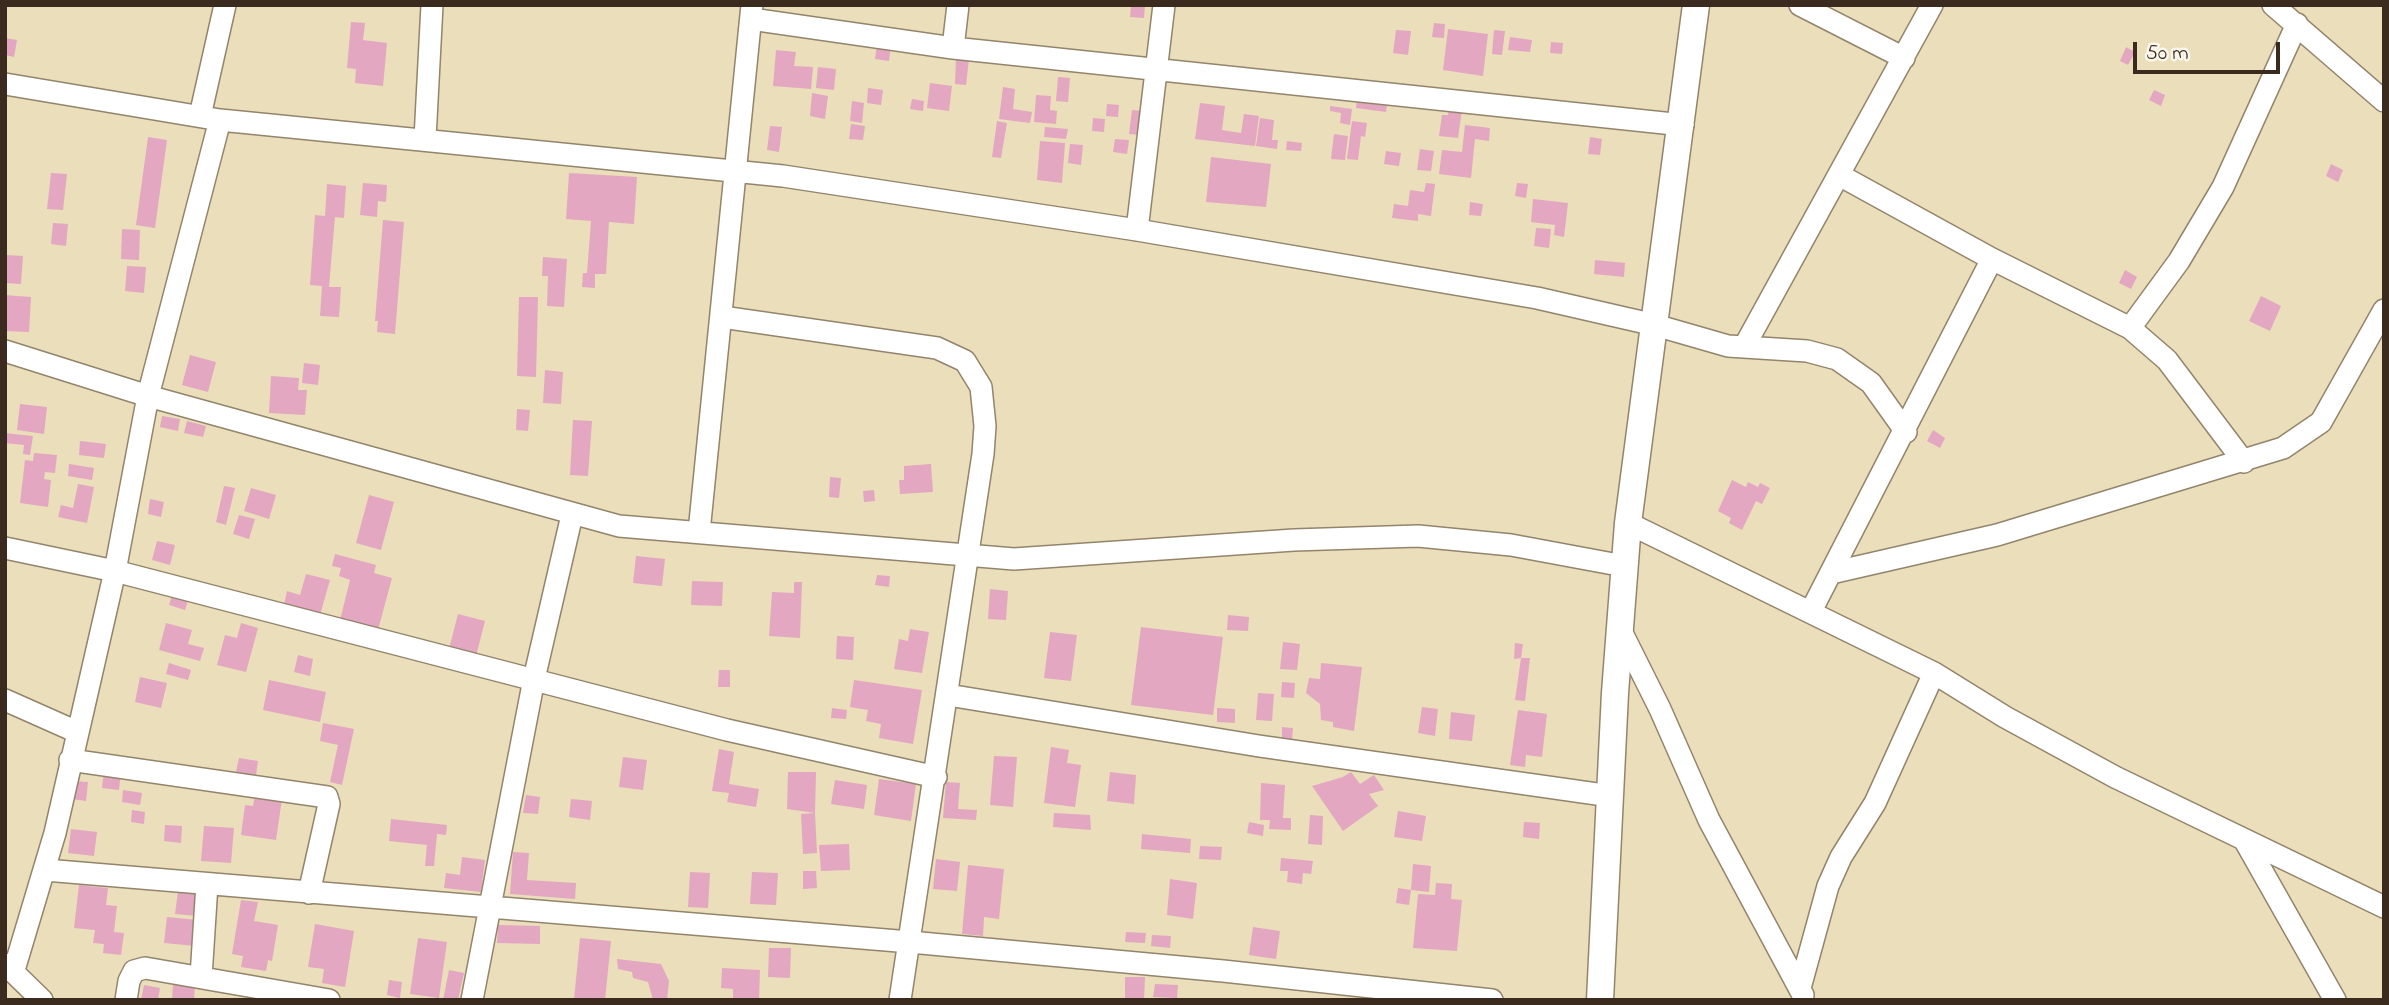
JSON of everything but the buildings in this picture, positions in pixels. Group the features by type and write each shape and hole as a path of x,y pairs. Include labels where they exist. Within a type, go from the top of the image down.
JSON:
{"street":[{"path":"42,1000 9,967 45,870 115,570 148,396 210,118 225,5"},
{"path":"425,139 432,5"},
{"path":"953,48 958,5"},
{"path":"1137,230 1154,68 1164,5"},
{"path":"1600,1000 1628,523 1683,125 1696,5"},
{"path":"1800,5 1904,58"},
{"path":"1744,347 1932,5"},
{"path":"2273,5 2384,101"},
{"path":"699,532 752,12 953,48 1683,125"},
{"path":"2130,328 2179,261 2223,187 2297,24"},
{"path":"5,83 210,118 734,170 1137,230 1537,298 1655,325 1728,346 1807,351 1837,359 1856,369 1871,383 1906,432"},
{"path":"1840,176 1992,260 2130,328 2166,360 2244,462"},
{"path":"1811,611 1906,432 1992,260"},
{"path":"1831,573 1997,535 2283,448 2321,422 2384,310"},
{"path":"722,317 937,348 965,361 981,387 985,426 969,556 900,1000"},
{"path":"5,351 148,396 244,420 572,515 619,526 969,556 1052,558 1146,549 1418,536 1511,545 1625,566"},
{"path":"472,1000 534,679 572,515"},
{"path":"1628,523 1934,673 2050,743 2384,907"},
{"path":"5,548 115,570 727,730 936,777"},
{"path":"1621,631 1660,709 1709,820 1802,994"},
{"path":"1802,994 1828,886 1840,857 1875,803 1934,673"},
{"path":"948,695 1259,746 1611,796"},
{"path":"5,700 76,732"},
{"path":"70,760 327,797 329,804 309,893"},
{"path":"2245,841 2328,997"},
{"path":"45,870 910,942 1223,971 1492,1000"},
{"path":"201,977 207,884"},
{"path":"126,1000 129,981 134,971 145,968 329,1000"}]}
